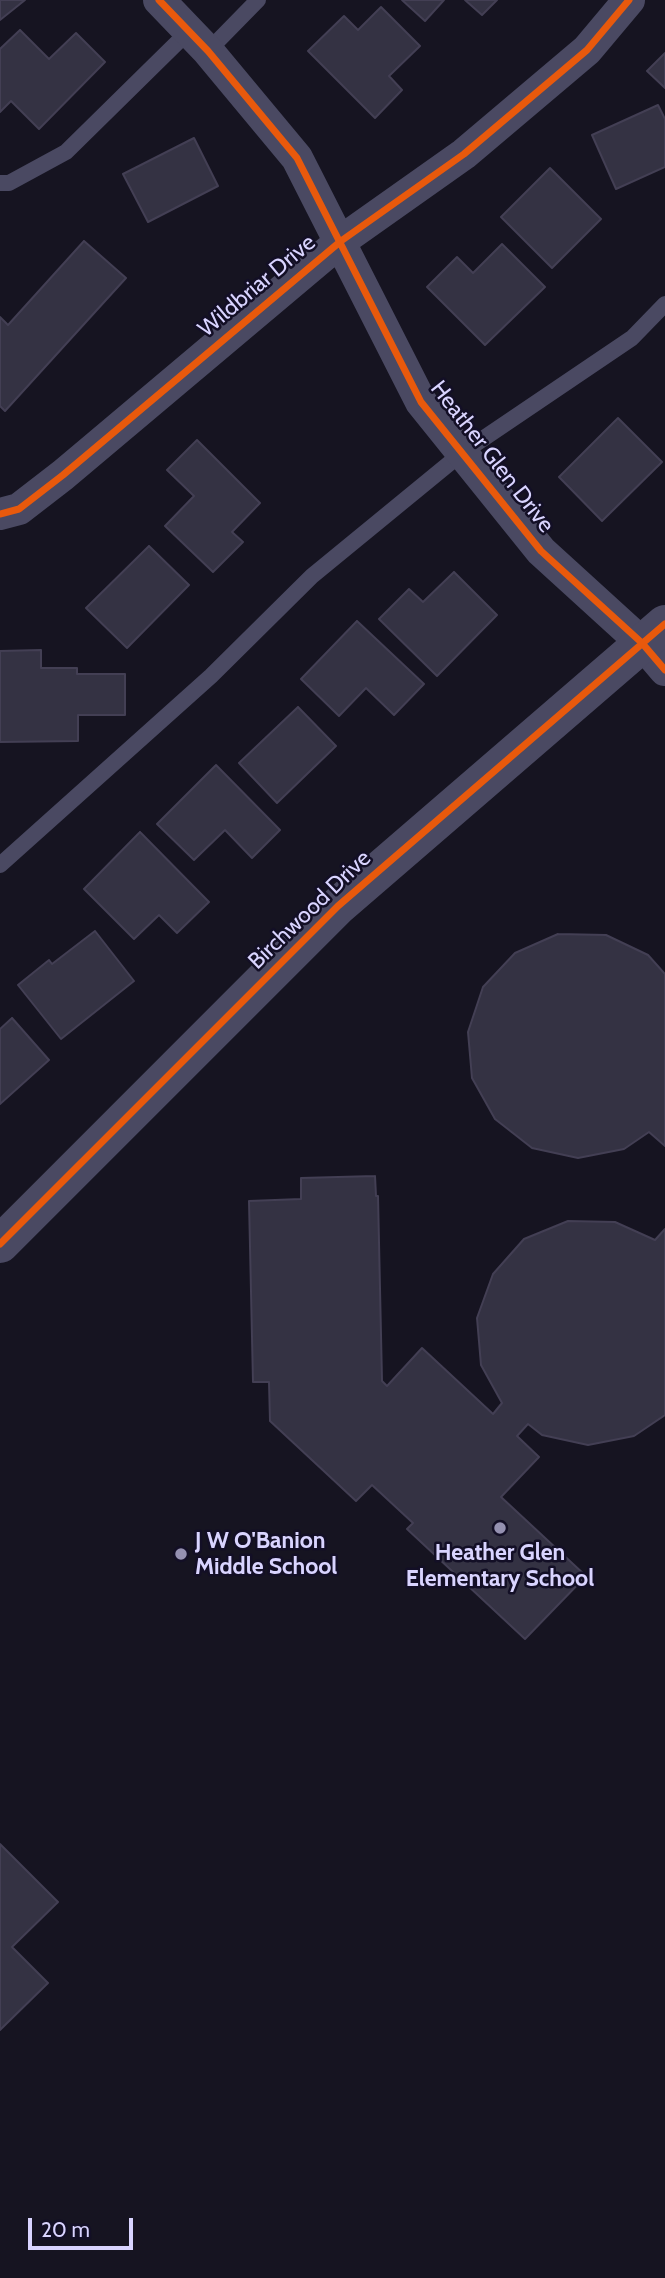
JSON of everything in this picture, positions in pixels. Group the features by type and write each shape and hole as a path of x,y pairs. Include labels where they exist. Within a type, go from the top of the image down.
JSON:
{"street":[{"name":"Heather Glen Drive","path":"159,0 198,41 297,158 421,402 541,551 657,645"},
{"name":"Wildbriar Drive","path":"0,514 19,509 63,475 341,241 474,146 587,50 629,0"},
{"name":"Birchwood Drive","path":"4,1234 338,906 657,645"}],"lane":[{"path":"0,183 9,183 66,152 198,41 258,0"},
{"path":"0,865 211,676 312,576 462,453 632,338 665,304"}],"building":[{"path":"0,0 25,0 0,20"},
{"path":"402,0 444,0 425,21"},
{"path":"465,0 497,0 482,15"},
{"path":"381,7 420,46 389,76 402,90 375,118 308,51 344,16 358,30"},
{"path":"20,30 49,59 76,33 105,62 39,129 11,101 0,112 0,49"},
{"path":"665,53 665,88 647,71"},
{"path":"658,105 665,119 665,167 616,189 592,135"},
{"path":"194,138 218,186 148,222 123,174"},
{"path":"550,168 601,219 552,268 501,217"},
{"path":"84,241 126,278 5,411 0,406 0,317 8,325"},
{"path":"502,244 545,287 485,345 427,287 457,257 473,273"},
{"path":"618,418 662,462 602,521 559,477"},
{"path":"197,440 260,503 232,532 243,542 213,572 165,526 194,496 167,470"},
{"path":"149,546 189,585 127,648 86,608"},
{"path":"454,572 497,615 437,676 379,619 409,589 423,602"},
{"path":"357,621 424,684 394,715 366,688 339,716 301,679"},
{"path":"41,650 41,668 77,668 77,674 125,674 125,715 78,715 78,741 0,742 0,651"},
{"path":"298,707 336,746 277,803 239,763"},
{"path":"216,765 280,830 252,858 225,830 194,860 157,824"},
{"path":"140,832 209,902 177,933 159,915 134,939 84,889"},
{"path":"95,931 134,981 61,1039 18,985 49,960 52,964"},
{"path":"558,934 606,935 648,955 665,974 665,1146 649,1132 624,1149 578,1158 532,1148 495,1119 472,1078 468,1032 483,987 515,953"},
{"path":"12,1018 49,1060 0,1104 0,1029"},
{"path":"375,1176 378,1196 382,1381 387,1386 422,1348 493,1414 502,1403 481,1365 477,1318 493,1274 524,1239 568,1221 615,1222 655,1240 665,1229 665,1415 634,1436 588,1445 542,1435 528,1424 517,1436 539,1457 501,1497 586,1576 525,1639 407,1529 413,1523 372,1485 356,1501 270,1421 269,1382 253,1382 249,1201 301,1199 301,1178"},
{"path":"0,1844 58,1902 12,1947 48,1983 0,2030"}],"cycle path":[{"path":"159,0 208,51 297,158 421,402 541,551 642,643 665,670"},
{"path":"0,514 19,509 63,475 341,241 464,154 587,50 629,0"},
{"path":"0,1244 338,906 665,624"}],"place":[{"name":"Heather Glen Elementary School","path":"500,1528"},
{"name":"J W O'Banion Middle School","path":"181,1554"}]}
